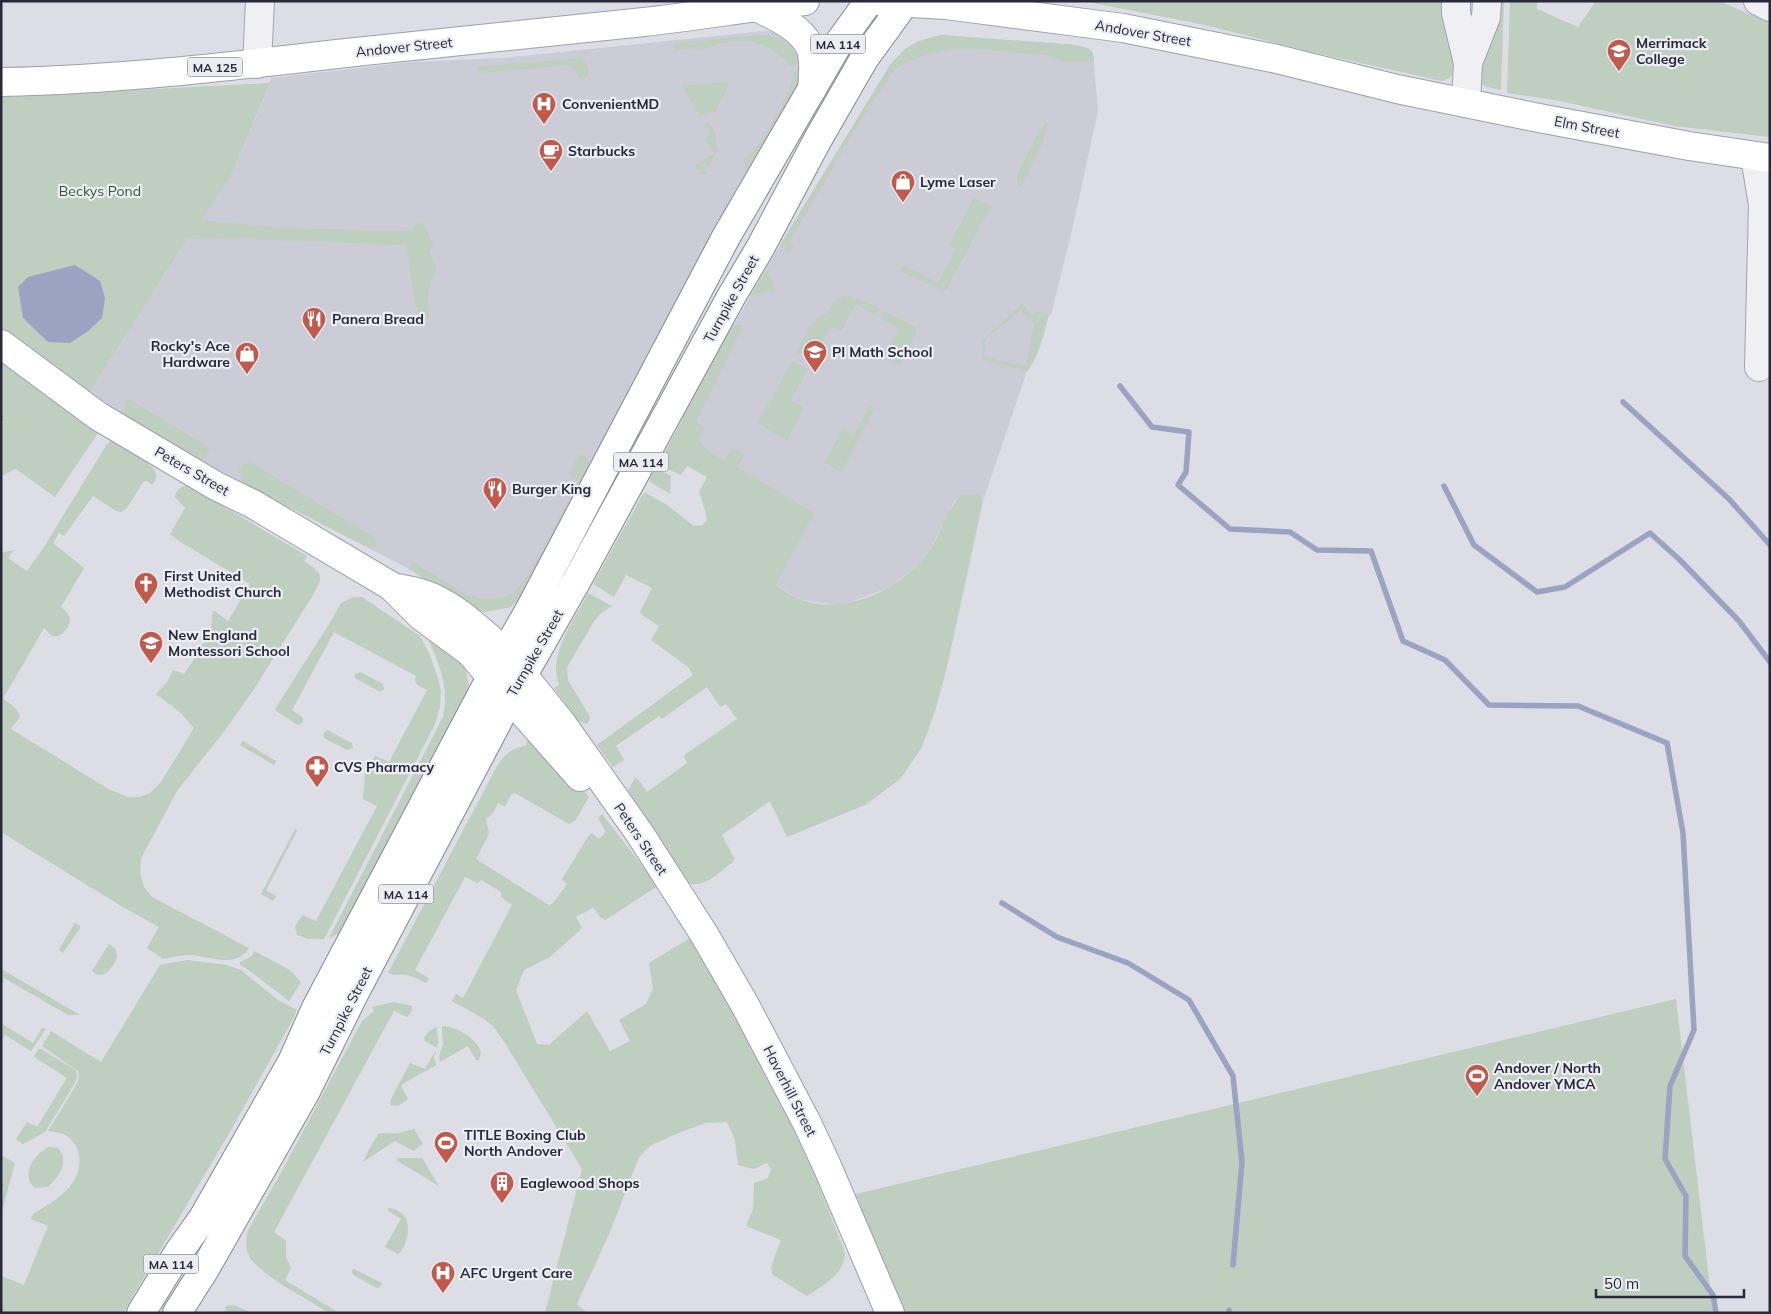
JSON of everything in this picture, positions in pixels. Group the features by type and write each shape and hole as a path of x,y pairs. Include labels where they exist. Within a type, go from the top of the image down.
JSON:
{"main road":[{"name":"Andover Street","path":"1,82 113,76 257,64 715,7 805,1"},
{"name":"Turnpike Street","path":"141,1313 178,1253 203,1218 292,1062 316,1008 491,677 506,654 726,237 838,44 869,1"},
{"name":"Andover Street","path":"877,1 1018,9 1277,59 1406,91"},
{"name":"Turnpike Street","path":"177,1313 205,1269 306,1091 358,985 516,686 581,573 818,139 864,59 906,2"},
{"path":"760,4 802,36 811,49 812,89"},
{"name":"Elm Street","path":"1406,91 1578,126 1763,158"},
{"name":"Peters Street","path":"1,344 98,416 216,486 253,504 391,586 421,616 471,653 491,677 516,686"},
{"name":"Peters Street","path":"391,586 422,593 443,602 479,629 506,654 516,686 669,880"},
{"name":"Haverhill Street","path":"669,880 704,934 741,997 807,1123 828,1166 890,1313"}],"street":[{"path":"257,64 260,1"},
{"path":"1456,1 1456,13 1468,63 1466,104"},
{"path":"1468,63 1486,17 1487,1"},
{"path":"1758,1 1770,6"},
{"path":"1759,367 1763,158"}],"shaded area":[{"path":"765,31 776,32 796,46 803,70 518,601 510,607 485,612 472,609 409,569 169,444 131,421 90,392 187,239 231,176 271,78 412,62 502,58"},
{"path":"941,35 1077,45 1090,49 1093,53 1098,111 1051,315 1049,315 1037,352 1027,371 983,501 981,496 962,495 954,502 927,556 910,572 888,588 843,605 798,599 776,585 692,449 682,417 780,245 890,65 905,49 918,41"}],"green space":[{"path":"1083,1 1450,1 1455,72 1450,78 1442,81 1307,51 1205,25"},
{"path":"1493,1 1504,1 1501,90 1484,86 1480,67 1482,44"},
{"name":"Merrimack College","path":"1510,1 1537,1 1537,9 1578,27 1596,1 1719,1 1770,23 1770,137 1674,126 1560,101 1507,93"},
{"path":"762,35 782,40 792,48 797,59 796,66 791,66 784,58 769,48 753,42 720,43 705,48 674,50 675,43"},
{"path":"941,35 1077,45 1089,50 1093,55 1094,62 1065,62 1045,55 954,49 928,54 905,63 894,70 857,127 789,242 793,249 788,252 785,251 780,245 890,65 913,45"},
{"path":"582,58 588,73 582,81 570,65 478,73 477,67"},
{"path":"803,70 800,83 749,171 745,170 744,159 759,144 775,118 788,92 793,72"},
{"name":"Beckys Pond","path":"270,83 231,176 201,220 280,228 412,231 415,223 424,223 433,246 429,253 435,264 435,274 427,298 429,319 418,318 406,245 221,238 187,239 90,392 1,328 1,97"},
{"path":"728,83 728,87 715,112 700,115 681,86"},
{"path":"1047,122 1042,144 1022,185 1019,186 1017,178 1021,166 1035,139"},
{"path":"709,123 715,132 716,140 714,141 718,151 714,154 715,157 706,170 707,174 702,175 696,165 714,153 705,139 711,135 705,125"},
{"path":"974,198 991,206 944,291 900,271 902,265 938,283 956,249 949,245"},
{"path":"767,268 775,291 750,296"},
{"path":"844,296 859,299 879,308 875,315 856,304 841,331 831,326 812,361 796,353 812,324 827,313 837,299"},
{"path":"1021,304 1032,315 1034,315 1035,311 1049,314 1035,360 1027,371 986,361 982,358 984,339","holes":["1021,310 1034,324 1026,366 983,357 986,339"]},
{"path":"884,311 914,326 916,333 900,365 883,357 899,328 881,318"},
{"path":"738,325 743,326 696,421 704,429 698,440 704,447 724,461 732,448 745,454 737,467 814,513 776,585 787,593 796,598 816,603 834,604 851,602 884,590 913,569 925,557 935,542 951,509 962,494 976,494 981,496 983,501 947,667 935,711 922,747 901,778 865,805 787,837 770,801 722,835 734,858 733,862 711,879 699,884 692,884 686,882 628,790 635,778 638,779 647,792 687,763 684,756 687,753 737,719 726,704 720,707 707,687 662,719 659,716 616,746 624,760 613,767 597,745 693,675 688,667 651,640 659,626 640,612 652,588 626,575 614,597 593,584 643,494 646,493 667,505 694,526 702,525 707,521 699,492 707,477 687,466 681,475 658,465 728,334 732,328"},
{"path":"1,349 98,433 55,497 16,469 1,476 1,427 4,422 1,419"},
{"path":"792,361 808,369 791,400 804,408 787,441 758,423"},
{"path":"126,400 130,400 210,448 205,458 197,457 178,449 131,421 124,413"},
{"path":"870,406 874,409 841,473 825,462 843,429 854,435"},
{"path":"111,441 144,460 154,470 156,478 152,485 147,481 143,482 127,508 121,512 116,511 93,496 64,536 59,533 53,543 84,568 61,607 70,618 69,626 59,636 52,636 44,628 3,699 16,709 20,717 11,729 110,790 128,797 139,797 150,793 161,782 194,728 181,713 156,694 168,681 173,670 184,674 195,658 188,653 210,639 213,610 228,621 250,584 170,534 185,508 175,497 176,492 181,488 188,485 307,556 304,561 320,575 319,583 313,595 254,689 225,730 177,791 141,858 140,873 144,887 152,897 249,948 244,954 230,960 191,955 163,959 147,948 159,927 121,906 1,832 1,553 14,550 8,558 27,571 44,547 107,444"},
{"path":"585,455 589,461 590,468 526,591 510,607 485,612 472,609 409,569 413,562 465,594 478,598 493,599 513,593 530,572 579,482 570,473 578,456"},
{"path":"250,462 375,538 376,543 369,548 241,483 243,478 239,473 240,467 244,463 248,465"},
{"path":"655,468 671,476 670,494 649,481"},
{"path":"588,593 612,606 600,614 593,623 567,667 568,680 590,717 589,722 586,724 577,720 554,688 559,685 556,673 559,649"},
{"path":"353,597 362,597 420,636 430,655 438,679 441,691 440,707 434,726 324,939 308,939 297,935 295,926 303,915 316,921 377,806 363,799 365,773 375,756 389,762 427,690 417,685 416,676 334,632 292,710 303,718 303,723 298,725 276,711 275,709 341,603"},
{"path":"425,632 453,651 464,665 467,674 468,698 342,932 329,938 443,717 445,695 442,674"},
{"path":"360,672 383,684 384,689 380,692 355,678 354,675"},
{"path":"327,730 352,743 353,748 347,750 324,738 323,734"},
{"path":"527,740 538,743 577,782 589,797 575,821 569,824 515,793 511,795 505,807 498,803 493,813 486,819 489,834 476,859 549,905 553,903 567,884 562,879 589,835 592,833 599,839 606,832 598,818 602,814 658,886 605,920 593,908 576,917 582,928 550,957 524,970 516,990 537,1044 549,1045 587,1011 610,1051 630,1041 619,1020 646,1004 653,988 649,963 690,938 734,1003 802,1142 845,1253 841,1267 832,1279 807,1296 773,1275 771,1267 781,1240 746,1226 753,1209 754,1183 768,1178 771,1169 767,1163 754,1169 738,1165 735,1140 727,1122 705,1123 650,1146 639,1157 610,1232 577,1304 587,1313 545,1313 582,1169 493,1026 452,1001 456,994 463,998 512,905 501,897 501,892 482,880 477,883 465,877 415,970 427,977 427,983 409,976 388,973 497,766 509,752 526,746"},
{"path":"243,741 276,761 274,765 240,745"},
{"path":"295,829 297,831 266,890 276,896 273,901 261,894"},
{"path":"75,923 80,928 63,953 59,949"},
{"path":"109,944 116,950 117,958 107,972 100,975 96,974 92,971"},
{"path":"254,951 290,970 301,982 289,1001 240,965 240,962 252,956"},
{"path":"187,960 226,965 241,970 278,1000 297,1010 293,1019 231,1130 123,1313 1,1313 1,1276 24,1285 48,1226 31,1219 33,1214 65,1192 78,1170 79,1157 76,1145 63,1134 48,1131 78,1082 79,1072 42,1046 51,1031 101,1062 160,965"},
{"path":"3,970 80,1015 68,1015 4,978 1,983 1,973"},
{"name":"Andover / North Andover YMCA","path":"1676,999 1713,1313 900,1313 856,1194"},
{"path":"394,1002 412,1006 412,1011 407,1017 394,1011 274,1232 286,1241 286,1257 291,1268 285,1280 339,1313 329,1313 274,1279 254,1263 247,1249 248,1230 277,1180 362,1021 374,1011 372,1007"},
{"path":"1,1023 33,1043 42,1028 46,1029 31,1051 5,1035 3,1038 1,1037"},
{"path":"442,1026 453,1028 475,1042 481,1052 479,1060 476,1060 468,1046 440,1062 439,1056 443,1044"},
{"path":"437,1027 438,1043 437,1048 425,1041 424,1038 429,1031"},
{"path":"38,1049 75,1070 77,1074 76,1081 45,1132 23,1144 16,1139 27,1122 37,1127 67,1078 34,1057"},
{"path":"436,1050 434,1057 436,1065 401,1085 408,1099 398,1106 391,1105 390,1101 410,1063 425,1069"},
{"path":"414,1129 423,1144 413,1151 395,1141 363,1162 379,1133 398,1133"},
{"path":"48,1147 58,1148 63,1158 62,1169 48,1187 35,1188 30,1183 29,1171 34,1160"},
{"path":"1,1155 15,1163 2,1211 1,1211"},
{"path":"398,1158 422,1158 439,1186 396,1160"},
{"path":"389,1208 396,1210 405,1217 408,1228 405,1243 398,1254 385,1247 401,1219 388,1211"},
{"path":"354,1269 382,1283 381,1287 377,1288 353,1275 352,1271"},
{"path":"234,1305 252,1313 219,1313 226,1311 225,1306"}],"water":[{"path":"75,265 100,281 105,298 102,318 88,331 70,343 48,342 23,318 18,287 28,277"}],"waterway":[{"path":"1120,386 1152,427 1189,432 1186,472 1178,485 1230,529 1290,532 1317,550 1371,551 1403,641 1445,660 1489,705 1578,706 1667,743 1683,833 1694,1030 1670,1086 1665,1159 1686,1196 1685,1256 1713,1295 1716,1313"},
{"path":"1623,402 1729,499 1770,545"},
{"path":"1444,486 1474,545 1537,592 1565,587 1650,533 1680,560 1739,621 1770,662"},
{"path":"1002,903 1057,937 1128,963 1189,1000 1233,1076 1242,1162 1233,1265"}],"place":[{"name":"Merrimack College","path":"1619,72"},
{"name":"ConvenientMD","path":"544,125"},
{"name":"Starbucks","path":"551,172"},
{"name":"Lyme Laser","path":"903,203"},
{"name":"Panera Bread","path":"314,340"},
{"name":"PI Math School","path":"815,373"},
{"name":"Rocky's Ace Hardware","path":"247,375"},
{"name":"Burger King","path":"495,510"},
{"name":"First United Methodist Church","path":"146,605"},
{"name":"New England Montessori School","path":"151,664"},
{"name":"CVS Pharmacy","path":"317,788"},
{"name":"Andover / North Andover YMCA","path":"1477,1097"},
{"name":"TITLE Boxing Club North Andover","path":"446,1164"},
{"name":"Eaglewood Shops","path":"502,1204"},
{"name":"AFC Urgent Care","path":"443,1294"}]}
